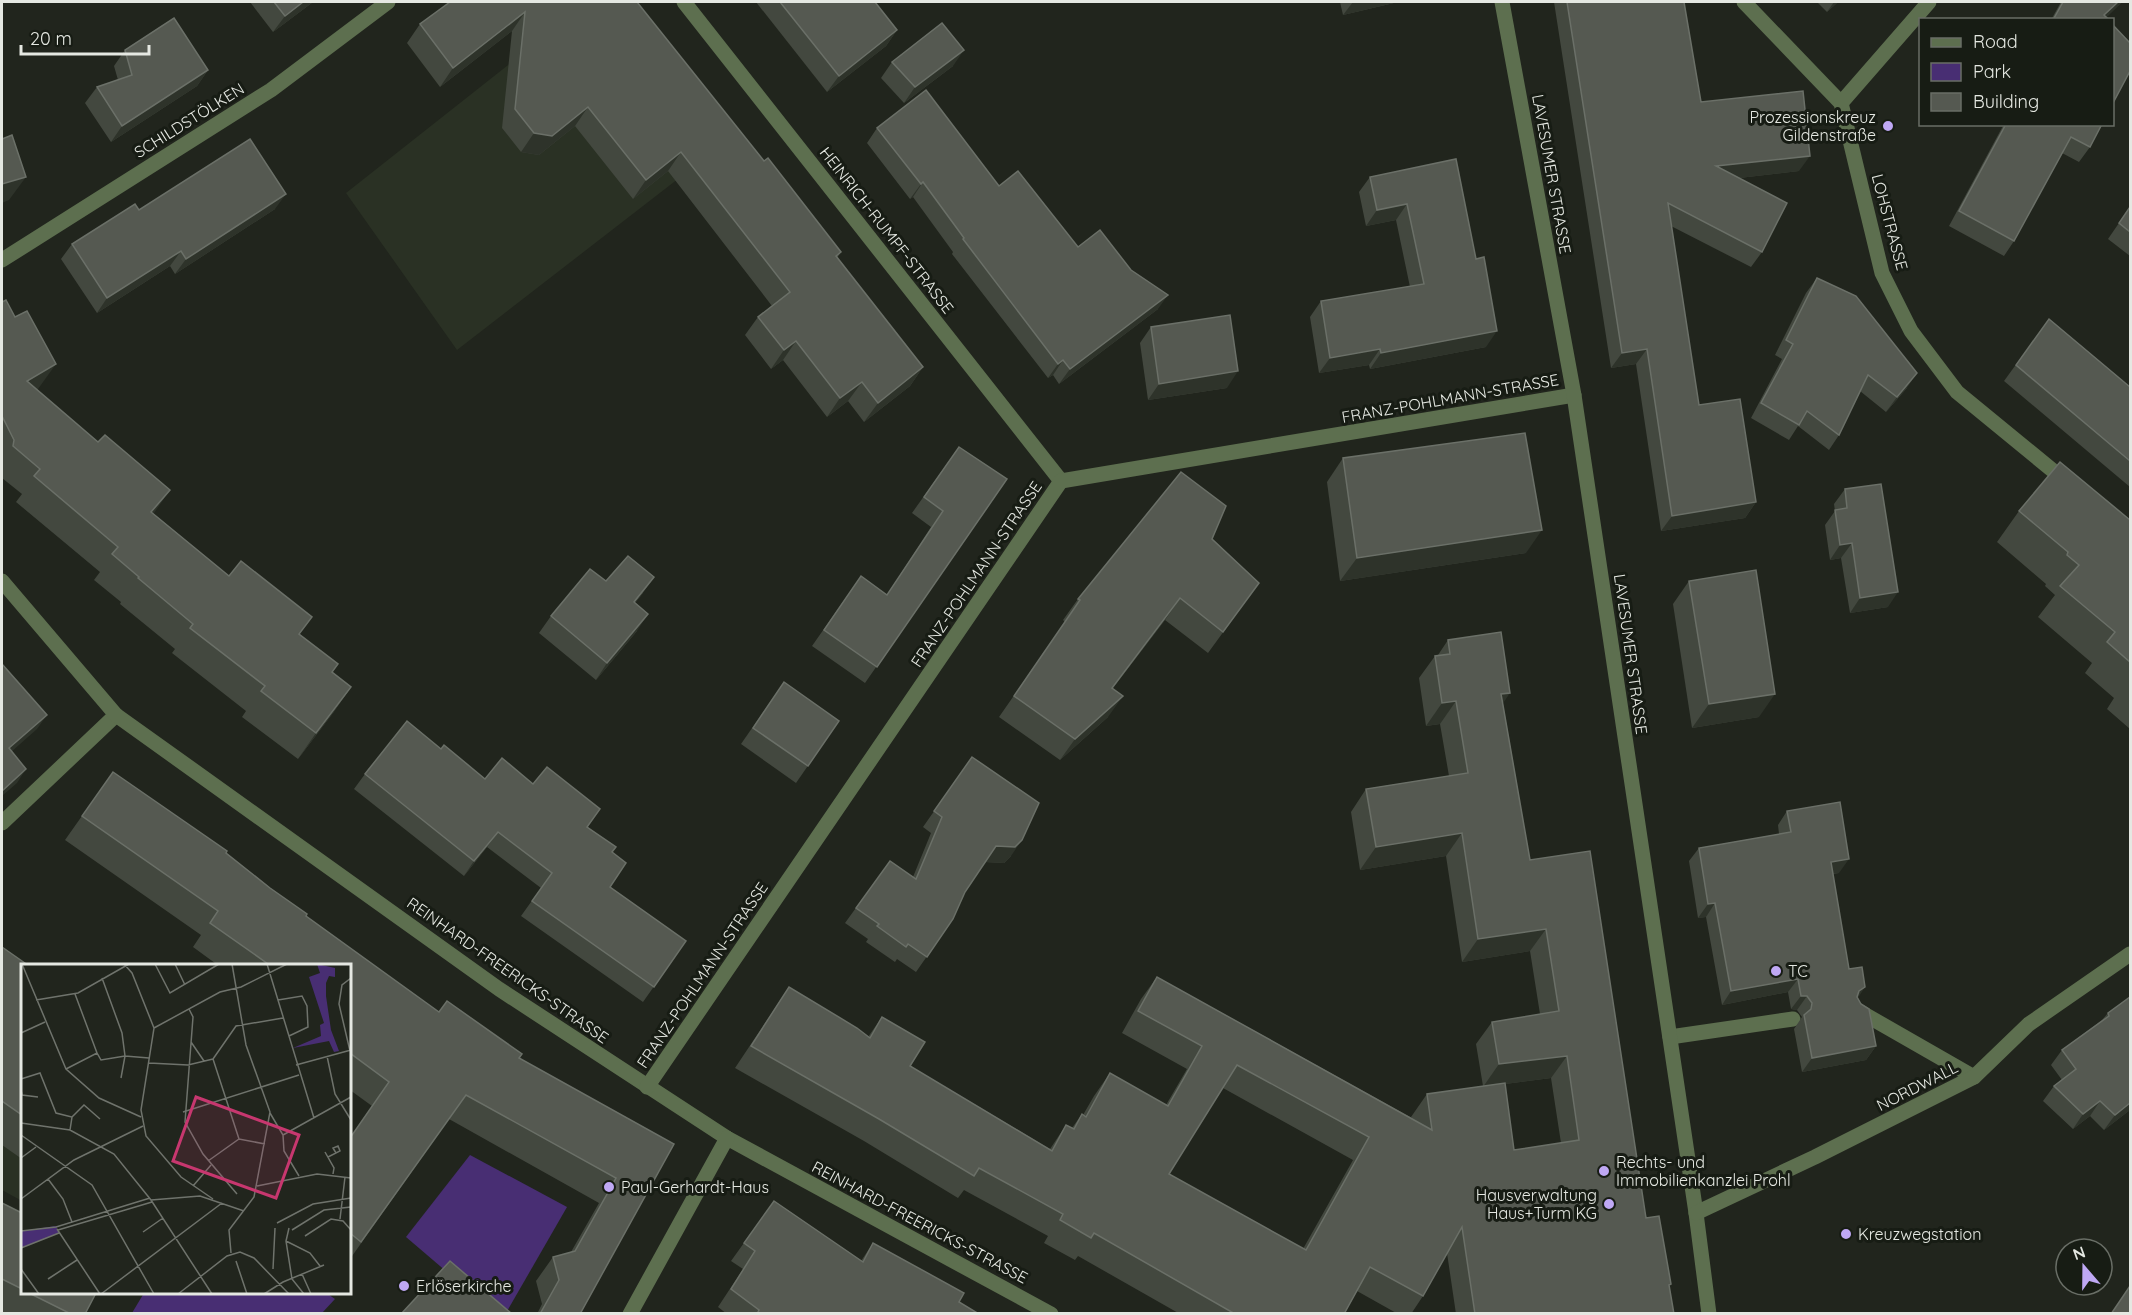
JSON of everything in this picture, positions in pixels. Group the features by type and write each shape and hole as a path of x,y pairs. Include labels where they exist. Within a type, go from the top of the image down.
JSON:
{"street":[{"name":"SCHILDSTÖLKEN","path":"2,260 271,90 388,2"},
{"name":"HEINRICH-RUMPF-STRASSE","path":"684,2 1061,482"},
{"name":"LAVESUMER STRASSE","path":"1502,2 1574,395 1696,1213 1709,1314"},
{"path":"1744,2 1841,103 1929,2"},
{"name":"LOHSTRASSE","path":"1841,103 1882,273 1911,332 1957,392 2076,489"},
{"name":"FRANZ-POHLMANN-STRASSE","path":"647,1087 1061,482 1574,395"},
{"name":"REINHARD-FREERICKS-STRASSE","path":"2,581 116,715 499,989 727,1138 1051,1314"},
{"path":"2,823 116,715"},
{"name":"NORDWALL","path":"1696,1213 1815,1157 1974,1077 2030,1024 2130,954"},
{"path":"1857,1010 1974,1077"},
{"path":"1670,1037 1793,1019"},
{"path":"630,1314 727,1138"}],"shaded area":[{"path":"588,2 727,141 457,350 346,193"},
{"path":"2,966 21,978 21,1200 2,1190"}],"green space":[{"path":"470,1155 567,1207 506,1313 495,1313 406,1237"},
{"path":"143,1294 328,1294 335,1299 322,1313 132,1313"}],"building":[{"path":"274,2 303,2 285,16"},
{"path":"450,2 637,2 764,161 768,158 841,252 836,256 923,367 878,403 862,382 840,398 796,341 784,350 758,317 790,292 681,152 646,180 588,107 552,136 534,133 515,109 525,12 453,68 420,24"},
{"path":"780,2 875,2 897,30 839,76"},
{"path":"1567,2 1684,2 1701,102 1803,91 1810,156 1716,166 1787,203 1762,252 1668,203 1699,405 1740,399 1756,502 1672,516 1647,349 1622,353"},
{"path":"2063,2 2118,2 2104,15 2107,18 2054,18"},
{"path":"174,18 208,70 122,126 97,87 132,75 125,50"},
{"path":"942,23 964,50 915,87 892,62"},
{"path":"2114,26 2130,43 2130,71 2114,101"},
{"path":"926,90 999,186 1018,171 1078,247 1100,230 1131,270 1168,295 1070,369 1063,360 1058,364 963,239 923,182 921,184 877,128"},
{"path":"2005,126 2101,126 2090,147 2071,137 2014,241 1959,211"},
{"path":"12,135 26,177 2,184 2,139"},
{"path":"250,139 286,194 186,259 181,251 107,298 72,244 135,204 139,210"},
{"path":"1456,159 1476,259 1484,257 1497,331 1381,353 1380,349 1330,358 1321,301 1424,284 1407,204 1377,210 1370,177"},
{"path":"2130,207 2130,232 2119,223"},
{"path":"1817,278 1856,296 1917,373 1897,397 1868,375 1839,435 1807,411 1799,425 1761,403 1793,344 1786,340"},
{"path":"6,300 15,317 27,311 56,364 27,381 98,442 105,435 170,490 151,512 229,576 241,561 312,617 299,634 338,664 332,672 351,687 316,733 261,691 265,686 190,628 193,624 112,554 118,547 34,476 40,469 13,446 14,440 2,416 2,302"},
{"path":"1230,315 1238,371 1159,384 1151,327"},
{"path":"2049,319 2130,387 2130,461 2016,365"},
{"path":"1525,433 1542,530 1357,558 1343,458"},
{"path":"959,447 1007,479 877,667 824,630 861,576 887,595 943,511 924,497"},
{"path":"2060,462 2130,520 2130,662 2107,642 2115,632 2060,586 2079,565 2067,555 2068,552 2019,511"},
{"path":"1181,472 1226,506 1212,539 1259,583 1223,632 1180,598 1112,688 1123,696 1075,739 1014,696 1080,600 1078,599"},
{"path":"1881,484 1898,592 1860,598 1852,543 1840,545 1835,510 1847,508 1845,489"},
{"path":"628,556 654,577 634,602 648,614 607,663 551,616 590,569 606,581"},
{"path":"1756,570 1775,694 1709,704 1689,581"},
{"path":"1501,632 1510,693 1501,694 1530,860 1590,851 1646,1218 1659,1216 1674,1314 1475,1314 1462,1227 1423,1296 1370,1267 1344,1314 1235,1314 1094,1233 1091,1238 1060,1220 1063,1214 979,1168 974,1176 751,1046 789,987 870,1038 882,1017 925,1042 910,1066 1052,1151 1066,1125 1074,1129 1082,1114 1086,1117 1110,1073 1168,1106 1202,1046 1138,1011 1157,977 1432,1130 1427,1094 1505,1083 1514,1150 1579,1140 1567,1056 1499,1064 1492,1022 1559,1011 1546,929 1478,939 1462,833 1376,847 1366,789 1468,773 1456,701 1442,703 1435,656 1450,654 1448,640","holes":["1237,1065 1369,1137 1306,1250 1169,1174"]},
{"path":"2,664 47,715 9,748 26,769 2,791"},
{"path":"784,682 839,721 808,766 753,728"},
{"path":"407,721 441,749 444,745 485,779 502,758 533,784 547,767 600,809 587,827 616,847 612,852 626,863 610,887 686,941 654,987 532,901 552,873 498,832 474,861 365,774"},
{"path":"972,757 1039,803 1022,840 1015,847 996,846 965,892 953,919 927,957 908,944 906,947 856,908 890,861 916,879 942,817 934,811"},
{"path":"113,772 227,851 226,853 270,888 307,914 306,916 439,1012 447,1001 522,1054 519,1058 674,1144 580,1314 540,1314 559,1280 553,1257 575,1251 616,1178 466,1095 361,1242 351,1234 351,1137 389,1082 351,1054 351,964 268,964 210,923 218,911 82,816"},
{"path":"1840,802 1849,859 1831,862 1849,969 1862,967 1865,987 1859,991 1857,997 1861,1004 1869,1009 1876,1046 1812,1058 1804,1015 1811,1009 1812,1003 1807,996 1801,996 1798,979 1731,991 1715,903 1708,904 1699,848 1791,832 1787,811"},
{"path":"2,947 26,964 21,964 21,1114 2,1101"},
{"path":"2130,997 2130,1103 2115,1115 2100,1101 2083,1114 2054,1086 2076,1069 2062,1050 2109,1016 2108,1013"},
{"path":"774,1201 863,1262 873,1243 964,1293 959,1302 979,1314 757,1314 759,1310 731,1289 755,1251 744,1243"},
{"path":"2,1203 21,1212 21,1288 2,1279"},
{"path":"450,1261 512,1314 401,1314"},
{"path":"2130,1286 2130,1314 2111,1314"},
{"path":"31,1294 95,1294 85,1314 71,1314"}],"place":[{"name":"Prozessionskreuz Gildenstraße","path":"1888,126"},
{"name":"TC","path":"1776,971"},
{"name":"Rechts- und Immobilienkanzlei Prohl","path":"1604,1171"},
{"name":"Paul-Gerhardt-Haus","path":"609,1187"},
{"name":"Hausverwaltung Haus+Turm KG","path":"1609,1204"},
{"name":"Kreuzwegstation","path":"1846,1234"},
{"name":"Erlöserkirche","path":"404,1286"}]}
